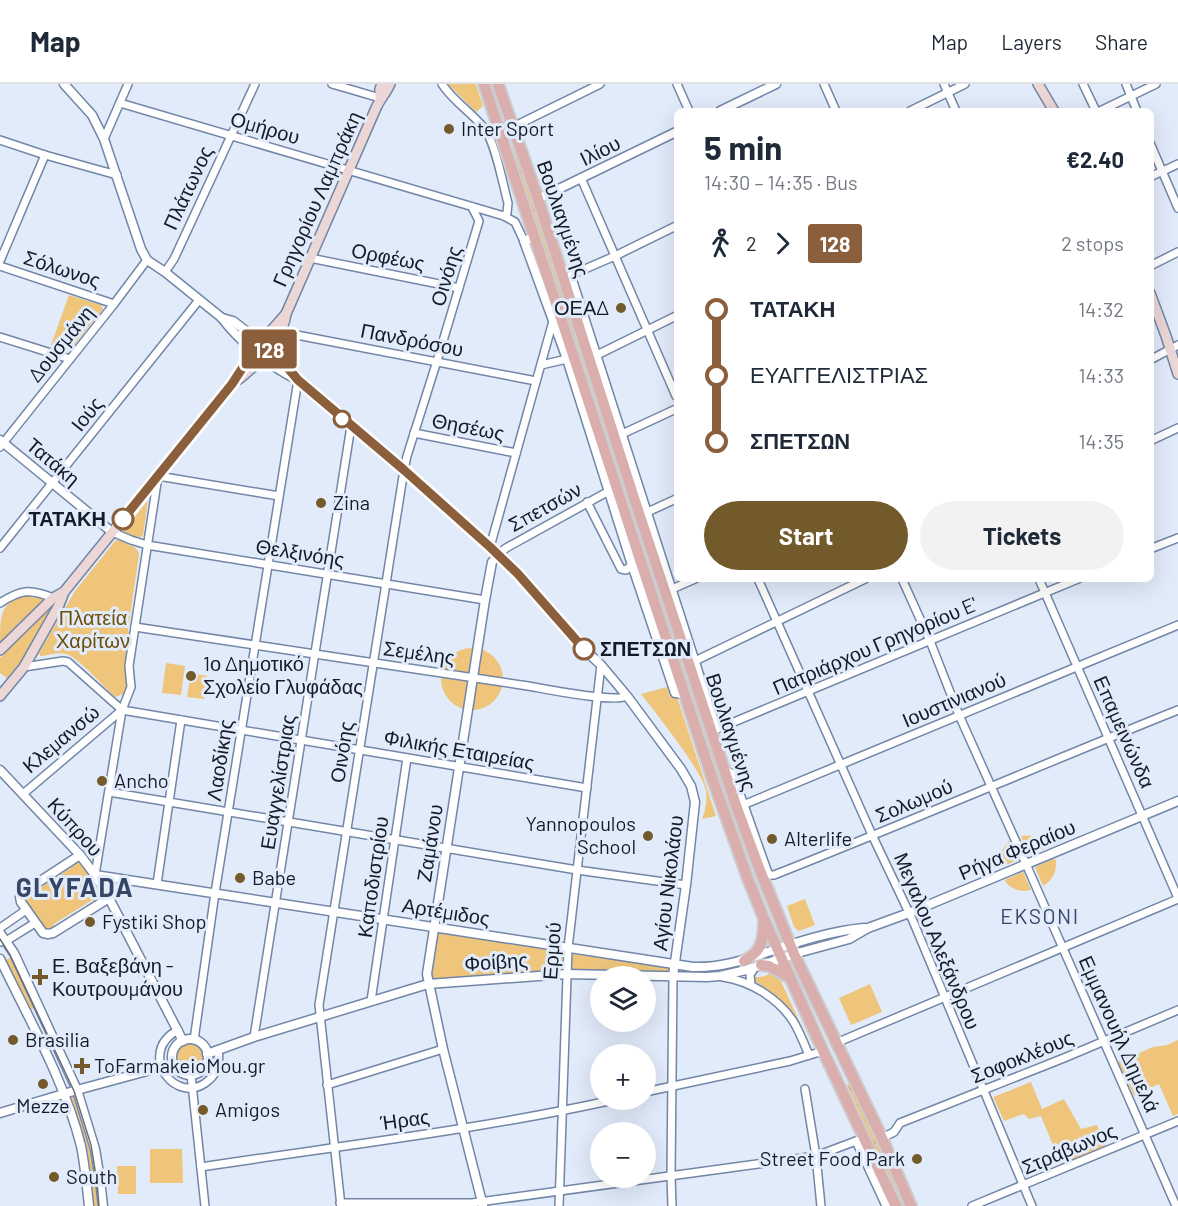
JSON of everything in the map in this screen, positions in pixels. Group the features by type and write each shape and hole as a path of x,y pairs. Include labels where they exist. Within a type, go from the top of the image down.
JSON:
{"main road":[{"name":"Γρηγορίου Λαμπράκη","path":"380,98 382,84"},
{"name":"Γρηγορίου Λαμπράκη","path":"232,384 244,376 266,353 281,332 286,314 380,98 390,84"},
{"name":"Βουλιαγμένης","path":"484,84 496,135 529,239 621,515 748,879 860,1139 896,1206"},
{"name":"Βουλιαγμένης","path":"498,84 644,514 724,770 761,873 792,950 882,1138 911,1206"},
{"path":"1038,84 1052,108"},
{"path":"1154,302 1174,347 1178,374"},
{"name":"Γρηγορίου Λαμπράκη","path":"0,696 24,667 64,592 232,384 257,346 286,314"},
{"name":"Γρηγορίου Λαμπράκη","path":"0,650 53,598 64,592"},
{"path":"761,873 762,855"},
{"path":"744,961 753,956 762,944 764,919"},
{"path":"758,966 769,966 791,978"}],"street":[{"path":"64,84 92,115 105,139 141,249 147,260"},
{"path":"105,139 128,84"},
{"name":"Πλάτωνος","path":"165,273 174,259 255,84"},
{"path":"332,84 380,98"},
{"path":"442,84 449,94 496,135 508,203 507,213 504,216 515,222 529,239 609,491 621,515 632,565 675,693 685,694"},
{"path":"513,127 600,84"},
{"path":"677,84 688,108"},
{"path":"726,108 776,84"},
{"path":"824,84 835,108"},
{"path":"944,84 955,108"},
{"path":"916,108 965,84"},
{"path":"1083,84 1096,108"},
{"path":"1126,84 1136,108"},
{"path":"1105,108 1156,84"},
{"name":"Ομήρου","path":"120,103 504,216"},
{"name":"Ιλίου","path":"538,199 674,133"},
{"path":"0,140 117,176"},
{"path":"1154,153 1178,208"},
{"path":"0,261 45,155"},
{"path":"1154,175 1178,164"},
{"path":"581,178 674,391"},
{"name":"Οινόης","path":"340,1204 319,1005 404,470 479,221 472,207"},
{"path":"674,227 571,275 622,434 644,514 674,500"},
{"path":"1154,264 1178,252"},
{"name":"Ορφέως","path":"310,258 459,288"},
{"name":"Αγίου Νικολάου","path":"147,260 222,318 232,321 286,374 298,380 490,547 518,574 601,665 681,769 691,786 695,802 673,976"},
{"name":"Δουσμάνη","path":"1,443 147,260"},
{"name":"Σόλωνος","path":"0,266 114,304"},
{"name":"Ιούς","path":"0,548 199,300"},
{"path":"597,356 674,317"},
{"path":"490,547 554,320"},
{"name":"Πανδρόσου","path":"281,332 536,381"},
{"path":"0,337 70,359"},
{"path":"1154,358 1174,347"},
{"path":"541,364 567,359"},
{"name":"Λαοδίκης","path":"194,1040 215,893 298,380"},
{"path":"622,434 674,410"},
{"name":"Ευαγγελίστριας","path":"254,1037 351,426"},
{"path":"1154,439 1178,428"},
{"name":"Θησέως","path":"414,434 516,453"},
{"name":"Τατάκη","path":"1,443 112,532"},
{"path":"95,875 122,710 131,687 129,666 158,476 279,496"},
{"name":"Σπετσών","path":"498,555 506,548 609,491"},
{"path":"587,502 621,569 626,570 632,565"},
{"name":"Θελξινόης","path":"112,532 147,545 485,600"},
{"path":"1154,547 1178,538"},
{"name":"Ζαμάνου","path":"483,1204 442,1049 427,974 485,600 492,562 498,555"},
{"path":"660,562 672,589 688,650 695,661 859,582"},
{"path":"672,589 687,582"},
{"name":"Μεγαλου Αλεξάνδρου","path":"759,582 909,913 1032,1206"},
{"name":"Εμμανουήλ Δημελά","path":"903,582 990,786 1176,1206"},
{"name":"Επαμεινώνδα","path":"1040,582 1178,899"},
{"name":"Πατριάρχου Γρηγορίου E'","path":"695,661 717,729 1071,582"},
{"path":"0,603 12,595 25,591 39,592 53,598"},
{"name":"Ιουστινιανού","path":"743,805 1178,625"},
{"name":"Σεμέλης","path":"135,627 597,697 622,699 627,696"},
{"path":"24,667 68,662 122,710"},
{"name":"Ερμού","path":"560,1206 566,974 601,665"},
{"name":"Φιλικής Εταιρείας","path":"122,710 586,788"},
{"name":"Κλεμανσώ","path":"23,794 122,710"},
{"name":"Σολωμού","path":"724,770 733,774 768,873 774,875 873,837 990,786 1178,710"},
{"path":"158,884 181,720"},
{"name":"Καποδιστρίου","path":"371,1001 407,758"},
{"name":"Κύπρου","path":"0,770 80,855 95,875 183,1041"},
{"path":"109,792 577,870 686,885"},
{"name":"Ρήγα Φεραίου","path":"792,950 849,939 868,928 1178,801"},
{"path":"80,855 22,893 20,900 26,910 43,933 51,934 109,898"},
{"name":"Αρτέμιδος","path":"95,875 705,968 779,954"},
{"path":"836,1043 1178,899"},
{"path":"0,928 26,910"},
{"path":"3,941 35,923"},
{"path":"0,933 3,941 14,953 77,1090 95,1149 103,1206"},
{"name":"Φοίβης","path":"207,1054 254,1037 428,984 566,974 720,976 758,966 779,954 792,950"},
{"path":"0,959 64,1094 81,1148 89,1206"},
{"path":"751,985 750,975 758,966"},
{"path":"672,1206 670,1176 673,976"},
{"path":"720,976 751,985 770,998 789,1016 800,1032 809,1055"},
{"name":"Σοφοκλέους","path":"882,1138 894,1132 900,1123 1178,1010"},
{"path":"178,1030 168,1036 159,1056 160,1067 173,1083 193,1088 205,1083 214,1074 219,1063 218,1050"},
{"path":"194,1040 202,1045 207,1054 207,1062 197,1073 191,1075 180,1072 173,1064 173,1053 183,1041 194,1040"},
{"path":"327,1085 442,1049"},
{"path":"656,1090 823,1052"},
{"path":"0,1113 173,1064"},
{"path":"191,1075 205,1206"},
{"path":"805,1089 816,1156 821,1206"},
{"name":"Ήρας","path":"201,1167 462,1128 590,1105"},
{"name":"Στράβωνος","path":"972,1206 1178,1121"},
{"path":"340,1204 483,1204 560,1191 816,1156 860,1139 886,1206"}],"green space":[{"path":"448,84 476,84 483,106 476,112"},
{"path":"511,142 739,836 718,783 521,179"},
{"path":"69,295 101,305 103,309 70,350 51,345"},
{"path":"148,500 143,536 137,538 122,533"},
{"name":"Πλατεία Χαρίτων","path":"116,540 127,542 136,548 139,555 128,630 130,635 126,672 128,684 123,694 116,697 71,656 60,653 40,656 39,653 75,591"},
{"path":"30,595 44,600 0,643 0,624 7,605 20,597"},
{"path":"55,601 25,657 7,678 0,673 0,658"},
{"path":"466,648 478,648 494,657 501,667 503,679 501,691 494,701 478,710 466,710 455,705 446,696 441,685 441,673 446,662 455,653"},
{"path":"166,663 185,666 181,695 162,693"},
{"path":"191,673 207,676 204,699 187,697"},
{"path":"667,687 670,697 677,697 716,816 702,819 706,798 703,781 686,754 641,694"},
{"path":"1021,836 1036,837 1048,847 1029,855"},
{"path":"1009,841 1018,860 1001,867 1002,850"},
{"path":"1053,859 1056,860 1055,871 1052,878 1043,886 1035,867"},
{"path":"82,861 102,893 101,898 96,902 92,900 54,924 54,929 47,930 26,902 26,894 29,891 31,894 72,867 72,862"},
{"path":"1023,872 1031,890 1017,890 1005,881 1006,879"},
{"path":"805,899 815,925 799,931 794,927 787,906"},
{"path":"438,930 563,949 562,970 431,979"},
{"path":"572,955 655,966 590,966 590,970 574,970 571,969"},
{"path":"12,957 36,1007 27,1011 4,961"},
{"path":"656,966 668,968 668,971 656,971"},
{"path":"771,972 779,977 813,1051 811,1052 794,1014 779,998 755,981 753,976 762,977"},
{"path":"870,984 882,1012 851,1025 839,998"},
{"path":"1178,1040 1178,1114 1173,1116 1159,1084 1134,1096 1118,1062 1153,1047 1167,1045"},
{"path":"190,1043 200,1047 204,1057 200,1067 190,1071 180,1067 176,1057 180,1047"},
{"path":"1031,1082 1042,1109 1064,1099 1081,1129 1097,1125 1106,1146 1061,1165 1041,1116 1029,1119 1024,1114 1004,1121 993,1097"},
{"path":"849,1084 906,1206 902,1206 847,1085"},
{"path":"76,1094 91,1144 100,1206 91,1206 67,1096"},
{"path":"150,1149 182,1149 183,1183 150,1183"},
{"path":"117,1166 136,1166 136,1194 118,1194"}],"tram line":[{"path":"0,939 10,955 74,1091 91,1145 99,1206"}],"bus line":[{"name":"128","path":"123,519 232,384 260,342 276,354 298,380 490,547 518,574 584,649"}],"place":[{"name":"Inter Sport","path":"449,129"},
{"name":"ΟΕΑΔ","path":"621,308"},
{"name":"Zina","path":"321,503"},
{"name":"ΤΑΤΑΚΗ","path":"123,519"},
{"name":"ΣΠΕΤΣΩΝ","path":"584,649"},
{"name":"1ο Δημοτικό Σχολείο Γλυφάδας","path":"191,676"},
{"name":"Ancho","path":"102,781"},
{"name":"Yannopoulos School","path":"648,836"},
{"name":"Alterlife","path":"772,839"},
{"name":"Babe","path":"240,878"},
{"name":"Fystiki Shop","path":"90,922"},
{"name":"Ε. Βαξεβάνη - Κουτρουμάνου","path":"40,977"},
{"name":"Brasilia","path":"13,1040"},
{"name":"ToFarmakeioMou.gr","path":"82,1066"},
{"name":"Mezze","path":"43,1084"},
{"name":"Amigos","path":"203,1110"},
{"name":"Street Food Park","path":"917,1159"},
{"name":"South","path":"54,1177"}],"district":[{"name":"GLYFADA","path":"75,888"},
{"name":"EKSONI","path":"1040,917"}]}
